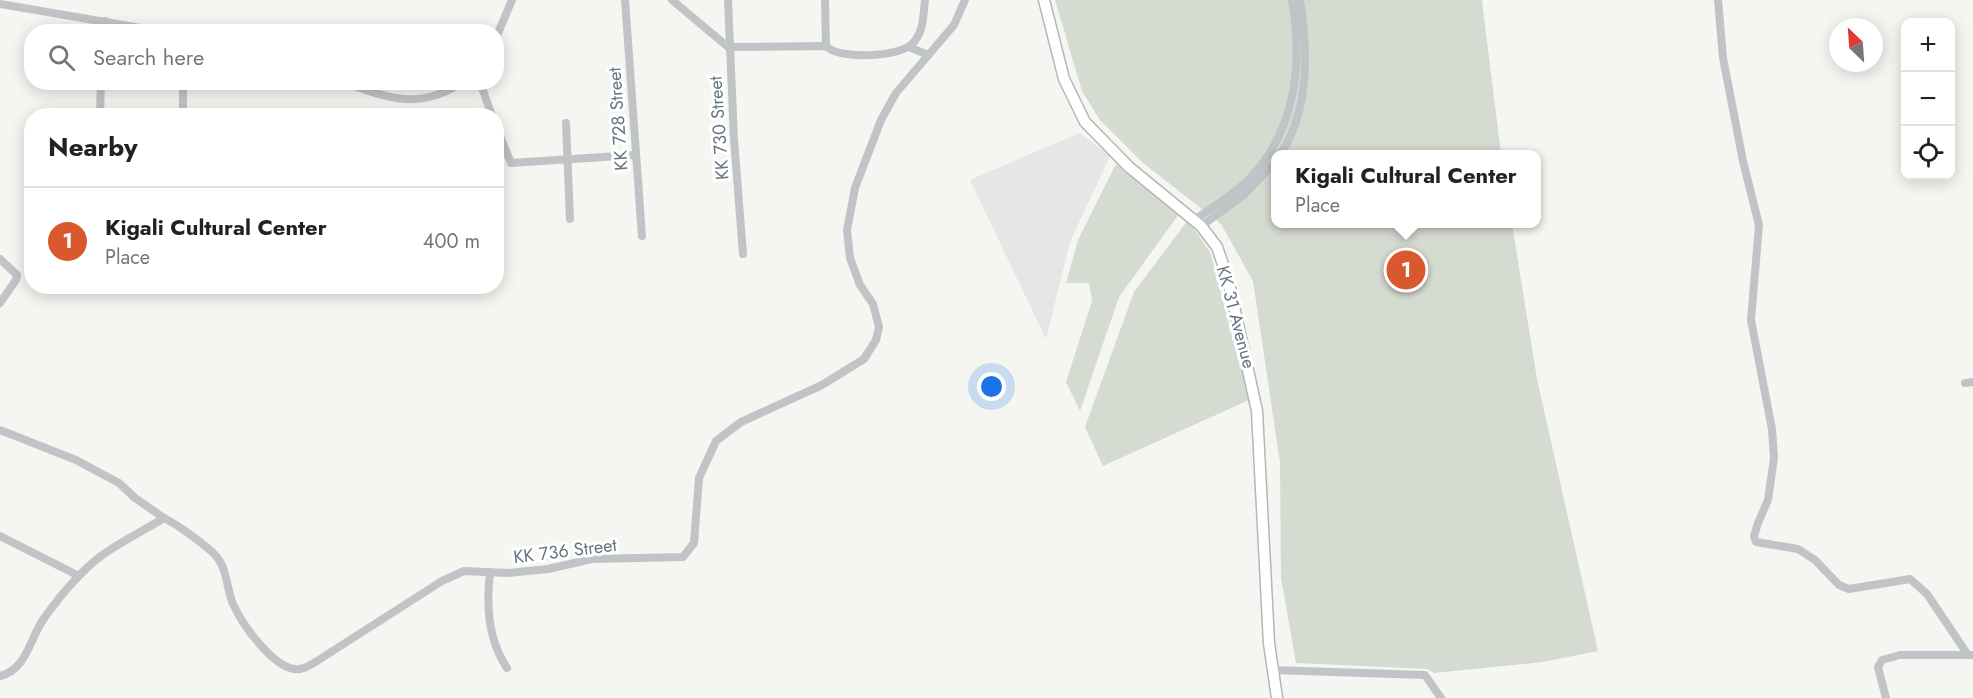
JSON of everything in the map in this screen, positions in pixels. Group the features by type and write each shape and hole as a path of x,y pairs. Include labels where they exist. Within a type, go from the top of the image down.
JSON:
{"main road":[{"name":"KK 31 Avenue","path":"1044,0 1064,79 1072,101 1085,122 1130,167 1198,223 1216,247 1228,279 1255,389 1272,670 1277,698"}],"street":[{"path":"502,24 512,0"},
{"name":"KK 728 Street","path":"625,0 634,154 642,236"},
{"path":"672,0 728,47 826,46 834,53 848,55 894,52 909,47 922,28 924,0"},
{"name":"KK 730 Street","path":"728,0 728,47 743,254"},
{"path":"825,0 826,46"},
{"name":"KK 736 Street","path":"0,430 76,460 119,483 217,557 233,605 265,650 289,668 300,669 308,666 464,571 507,573 548,569 592,559 683,557 694,543 699,478 707,454 716,441 741,422 844,373 871,351 879,327 873,304 860,285 850,258 848,230 858,179 881,120 896,93 954,25 965,0"},
{"path":"1272,150 1280,136 1292,99 1297,69 1297,30 1292,0"},
{"path":"1283,150 1289,141 1301,100 1305,68 1305,29 1300,0"},
{"path":"1718,0 1723,58 1743,161 1759,225 1751,321 1772,429 1774,458 1769,493 1754,536 1756,542 1798,549 1815,560 1839,585 1849,589 1910,579 1927,594 1971,655"},
{"path":"0,4 121,24"},
{"path":"909,47 928,54"},
{"path":"100,108 101,90"},
{"path":"183,90 183,108"},
{"path":"366,90 394,100 408,101 441,94 448,90"},
{"path":"483,90 489,108"},
{"path":"566,123 570,219"},
{"path":"504,146 511,163 634,154"},
{"path":"1198,223 1249,179 1271,152"},
{"path":"1198,223 1244,195 1271,165"},
{"path":"0,259 17,275 0,303"},
{"path":"0,676 11,673 24,660 44,617 79,576 101,556 164,518"},
{"path":"0,536 79,576"},
{"path":"490,572 487,596 492,635 495,649 507,668"},
{"path":"1886,698 1878,667 1882,660 1900,655 1971,655"},
{"path":"1272,670 1425,675 1441,698"}],"shaded area":[{"path":"1055,0 1482,0 1501,150 1271,150 1271,228 1513,228 1537,379 1598,651 1543,662 1434,673 1427,669 1296,663 1281,578 1280,463 1253,281 1221,224 1142,162 1100,120 1082,91"},
{"path":"1080,133 1110,156 1070,242 1046,339 970,180"},
{"path":"1116,164 1179,214 1119,297 1080,411 1066,382 1092,301 1089,283 1066,283 1078,240"},
{"path":"1188,220 1210,252 1249,400 1103,466 1085,427 1134,292"}],"place":[{"name":"Kigali Cultural Center","path":"1406,270"}]}
